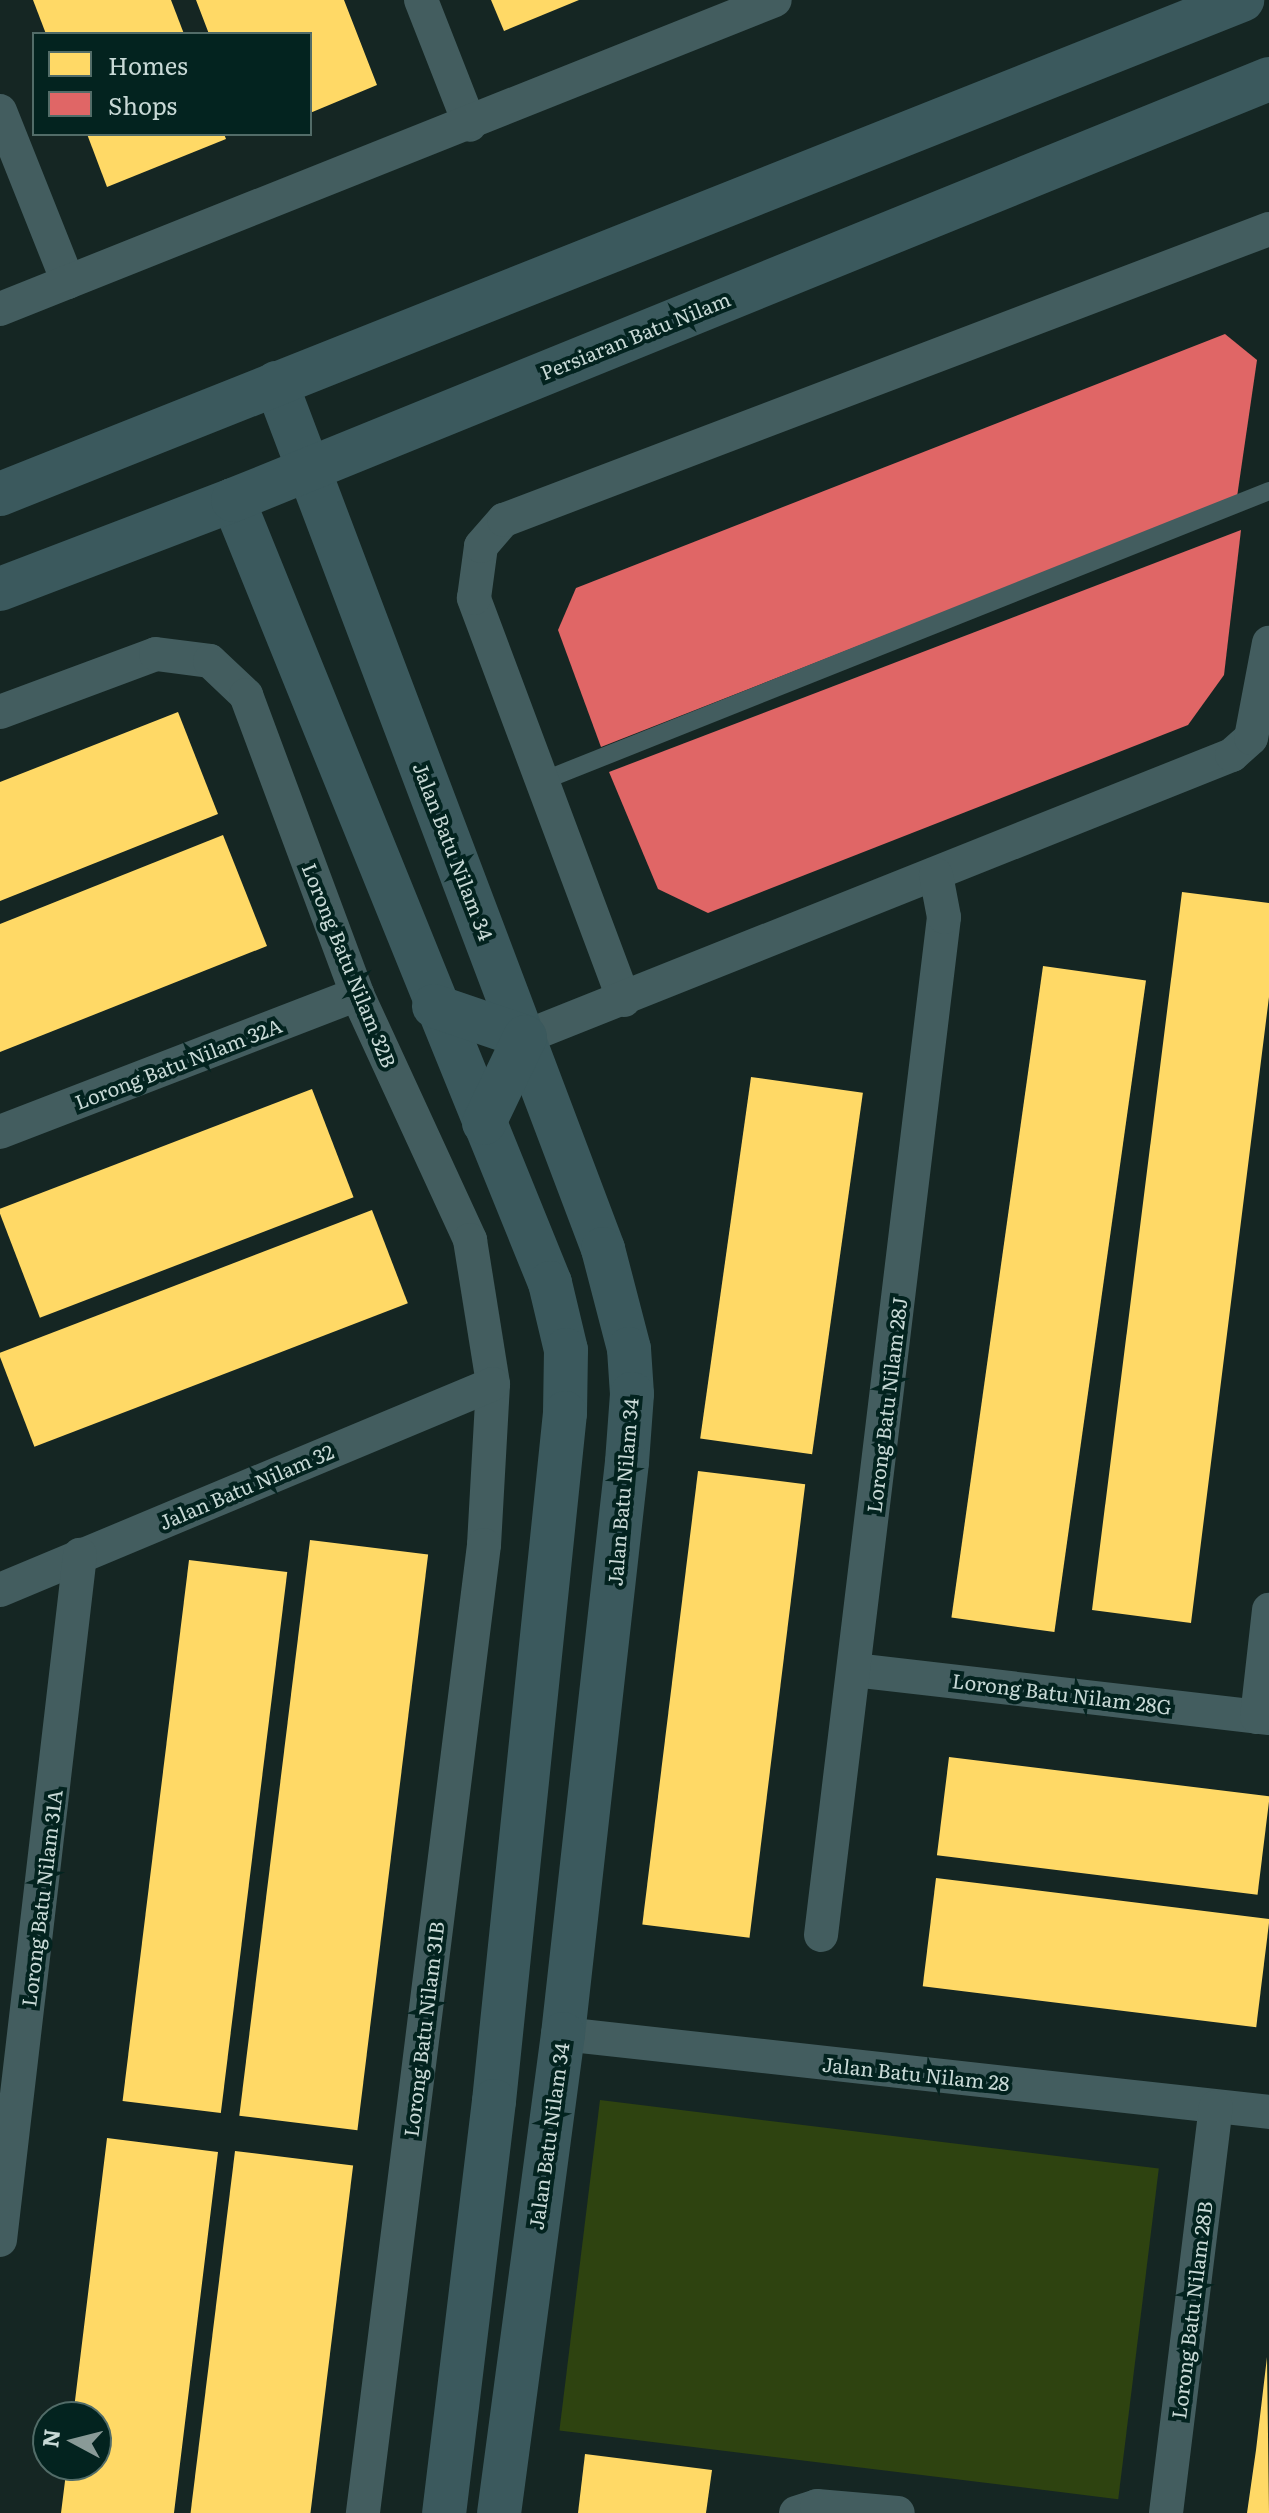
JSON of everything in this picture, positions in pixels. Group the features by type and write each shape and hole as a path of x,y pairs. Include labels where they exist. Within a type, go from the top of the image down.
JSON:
{"street":[{"path":"421,0 470,125"},
{"path":"0,309 470,125 775,0"},
{"path":"0,494 1242,0"},
{"name":"Persiaran Batu Nilam","path":"0,589 233,500 308,466 1269,79"},
{"path":"0,111 68,282"},
{"path":"624,1000 540,782 474,598 481,546 504,520 1269,229"},
{"name":"Jalan Batu Nilam 34","path":"276,383 603,1249 629,1349 632,1394 563,2034 499,2513"},
{"path":"233,500 434,1006 550,1283 566,1350 565,1413 494,2101 444,2513"},
{"path":"434,1006 525,1037 1232,755 1251,738 1269,643"},
{"name":"Lorong Batu Nilam 32B","path":"0,712 156,654 210,661 246,695 357,994 470,1240 493,1384 484,1545"},
{"name":"Lorong Batu Nilam 28J","path":"821,1935 944,917 936,875"},
{"name":"Lorong Batu Nilam 32A","path":"0,1132 357,994"},
{"path":"484,1123 525,1037"},
{"name":"Jalan Batu Nilam 32","path":"0,1590 493,1384"},
{"name":"Lorong Batu Nilam 31B","path":"363,2513 484,1545"},
{"name":"Lorong Batu Nilam 31A","path":"0,2240 80,1555"},
{"path":"1263,1718 1269,1610"},
{"name":"Lorong Batu Nilam 28G","path":"854,1670 1263,1718"},
{"path":"494,2101 563,2034 510,1935"},
{"name":"Jalan Batu Nilam 28","path":"563,2034 1269,2112"},
{"name":"Lorong Batu Nilam 28B","path":"1166,2513 1216,2107"},
{"path":"796,2513 817,2506 898,2513"}],"lane":[{"path":"540,782 1269,491"}],"green space":[{"path":"600,2100 1159,2169 1118,2499 559,2431"}],"building: Homes":[{"path":"33,0 171,0 183,32 45,32"},
{"path":"196,0 344,0 377,85 312,112 312,32 208,32"},
{"path":"491,0 579,0 504,31"},
{"path":"88,136 225,136 226,139 107,187"},
{"path":"178,712 218,814 0,901 0,782"},
{"path":"223,835 267,946 0,1052 0,924"},
{"path":"1182,892 1269,903 1269,997 1191,1623 1092,1610"},
{"path":"1043,966 1146,980 1054,1632 951,1618"},
{"path":"751,1077 863,1093 812,1454 700,1438"},
{"path":"312,1089 354,1197 40,1318 0,1209"},
{"path":"372,1210 408,1303 34,1447 0,1353"},
{"path":"698,1471 805,1484 750,1938 642,1925"},
{"path":"310,1540 428,1555 357,2130 239,2116"},
{"path":"189,1560 287,1572 221,2113 123,2101"},
{"path":"949,1757 1269,1796 1258,1895 937,1855"},
{"path":"936,1878 1269,1919 1256,2027 923,1986"},
{"path":"107,2138 218,2152 174,2513 61,2513 65,2481 112,2481 112,2401 75,2401"},
{"path":"235,2151 353,2166 310,2513 191,2513"},
{"path":"1267,2357 1269,2513 1247,2513 1256,2450"},
{"path":"585,2454 712,2470 706,2513 578,2513"}],"building: Shops":[{"path":"1225,334 1257,360 1237,497 601,747 558,630 576,588"},
{"path":"1241,530 1224,675 1188,725 708,913 658,889 609,772"}]}
